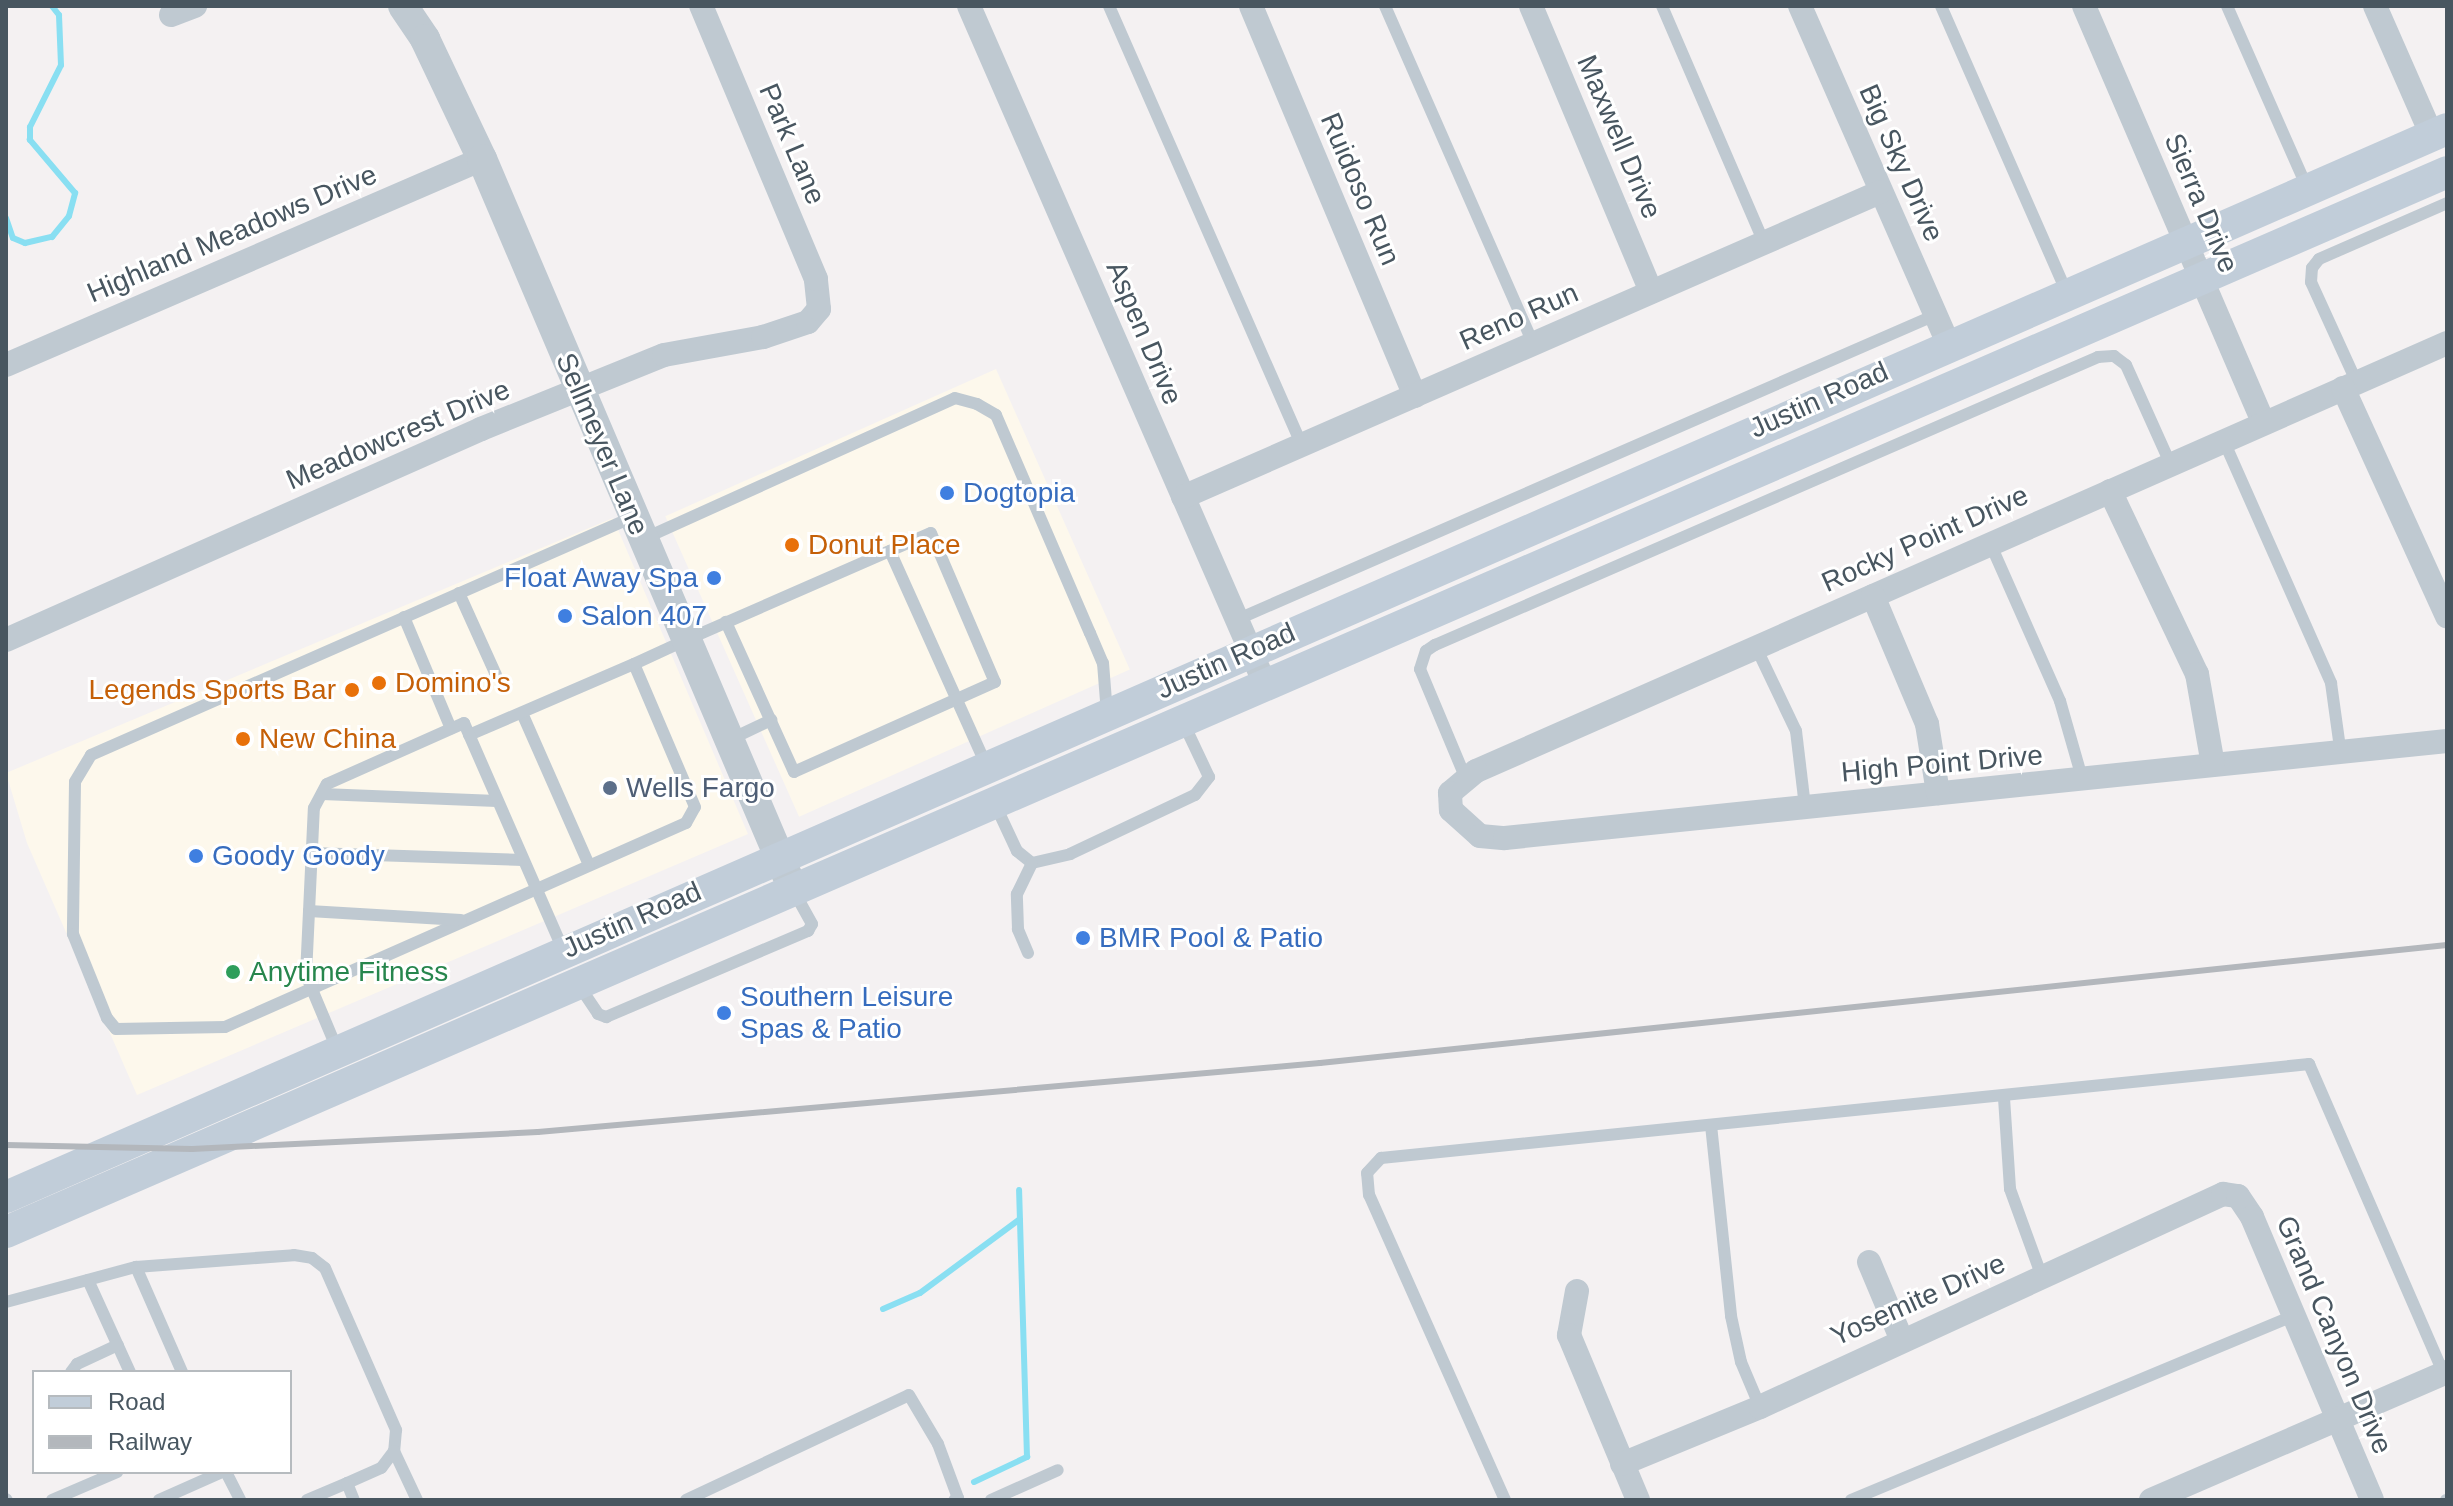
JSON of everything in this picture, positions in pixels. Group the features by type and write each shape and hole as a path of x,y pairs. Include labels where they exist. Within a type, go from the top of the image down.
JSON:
{"main road":[{"name":"Justin Road","path":"6,1197 1250,650 1942,329 2067,293 2439,132"},
{"name":"Justin Road","path":"6,1232 792,887 2447,172"},
{"path":"993,800 999,780 1029,768 1107,714"}],"street":[{"path":"171,15 195,6"},
{"name":"Sellmeyer Lane","path":"403,6 482,159 792,887"},
{"name":"Park Lane","path":"701,6 816,279 819,309"},
{"name":"Aspen Drive","path":"969,6 1265,684"},
{"name":"Ruidoso Run","path":"1251,6 1415,396"},
{"name":"Maxwell Drive","path":"1531,6 1651,292"},
{"name":"Big Sky Drive","path":"1800,6 1942,329"},
{"name":"Sierra Drive","path":"2084,6 2264,423"},
{"path":"2375,6 2439,132"},
{"name":"Highland Meadows Drive","path":"6,365 482,159"},
{"name":"Reno Run","path":"1183,497 1880,192"},
{"name":"Meadowcrest Drive","path":"6,640 466,435 580,392 664,355 778,333 808,322 819,309"},
{"name":"Rocky Point Drive","path":"1466,779 1755,645 2447,343"},
{"path":"2350,385 2447,616"},
{"path":"2110,491 2197,674 2213,765"},
{"path":"1873,596 1927,724 1938,793"},
{"name":"High Point Drive","path":"1466,779 1450,793 1451,810 1480,836 1505,838 2083,781 2340,748 2447,741"},
{"name":"Yosemite Drive","path":"1622,1464 1760,1407 1901,1338 2223,1194 2238,1196"},
{"name":"Grand Canyon Drive","path":"2238,1196 2296,1315 2372,1500"},
{"path":"1869,1262 1901,1338"},
{"path":"1577,1291 1569,1335 1638,1500"},
{"path":"2151,1500 2446,1373"}],"lane":[{"path":"1109,6 1302,446"},
{"path":"1385,6 1533,343"},
{"path":"1662,6 1764,243"},
{"path":"1941,6 2067,293"},
{"path":"2227,6 2308,190"},
{"path":"2350,385 2311,282 2312,268 2319,259 2447,203"},
{"path":"1236,620 1942,329"},
{"path":"1466,779 1420,669 1426,651 1435,645 2098,357 2114,356 2126,365 2170,463"},
{"path":"634,664 695,807 686,823 225,1027 116,1029 75,949 75,782 91,755 459,593 638,528 955,398 977,404 996,415 1103,663 1107,714"},
{"path":"2223,439 2331,683 2340,748"},
{"path":"469,735 522,713 726,622 931,533 995,682 794,772 726,622"},
{"path":"1990,543 2060,701 2083,781"},
{"path":"890,551 986,765"},
{"path":"459,593 496,675"},
{"path":"404,617 451,729"},
{"path":"1755,645 1796,731 1805,807"},
{"path":"522,713 589,865"},
{"path":"1032,863 1070,854 1195,795 1209,777 1182,719"},
{"path":"729,740 771,720"},
{"path":"337,1049 306,975 314,808 327,784 464,723 563,950"},
{"path":"322,794 497,801"},
{"path":"993,800 1017,851 1032,863"},
{"path":"312,853 523,860"},
{"path":"1028,953 1018,929 1017,894 1032,863"},
{"path":"576,982 598,1014 606,1017 808,931 812,924 792,887"},
{"path":"309,911 466,920"},
{"path":"1505,1500 1369,1195 1367,1173 1381,1158 2004,1098 2309,1064 2446,1373"},
{"path":"2004,1098 2010,1189 2042,1277"},
{"path":"1711,1125 1731,1316 1741,1362 1760,1407"},
{"path":"6,1302 136,1267 312,1258 325,1268 396,1430 394,1451 417,1500"},
{"path":"136,1267 181,1370"},
{"path":"88,1280 129,1370"},
{"path":"1851,1500 2296,1315"},
{"path":"72,1370 77,1364 118,1345"},
{"path":"686,1500 909,1395 938,1444 958,1499"},
{"path":"307,1500 381,1468 394,1451"},
{"path":"991,1500 1058,1470"},
{"path":"52,1500 109,1474"},
{"path":"159,1500 219,1474"},
{"path":"225,1474 240,1500"},
{"path":"347,1483 354,1500"}],"shaded area":[{"path":"996,369 1130,670 799,817 665,516"},
{"path":"613,518 748,834 137,1095 27,843 6,773"}],"waterway":[{"path":"6,218 13,238 25,243 52,237 69,216 75,193 30,140 30,127 61,65 59,15 52,6"},
{"path":"974,1482 1027,1457 1019,1190"},
{"path":"883,1309 920,1293 1020,1219"}],"railway":[{"path":"6,1145 192,1149 538,1132 1320,1063 2447,945"}],"place":[{"name":"Dogtopia","path":"947,493"},
{"name":"Donut Place","path":"792,545"},
{"name":"Float Away Spa","path":"714,578"},
{"name":"Salon 407","path":"565,616"},
{"name":"Domino's","path":"379,683"},
{"name":"Legends Sports Bar","path":"352,690"},
{"name":"New China","path":"243,739"},
{"name":"Wells Fargo","path":"610,788"},
{"name":"Goody Goody","path":"196,856"},
{"name":"BMR Pool & Patio","path":"1083,938"},
{"name":"Anytime Fitness","path":"233,972"},
{"name":"Southern Leisure Spas & Patio","path":"724,1013"}]}
